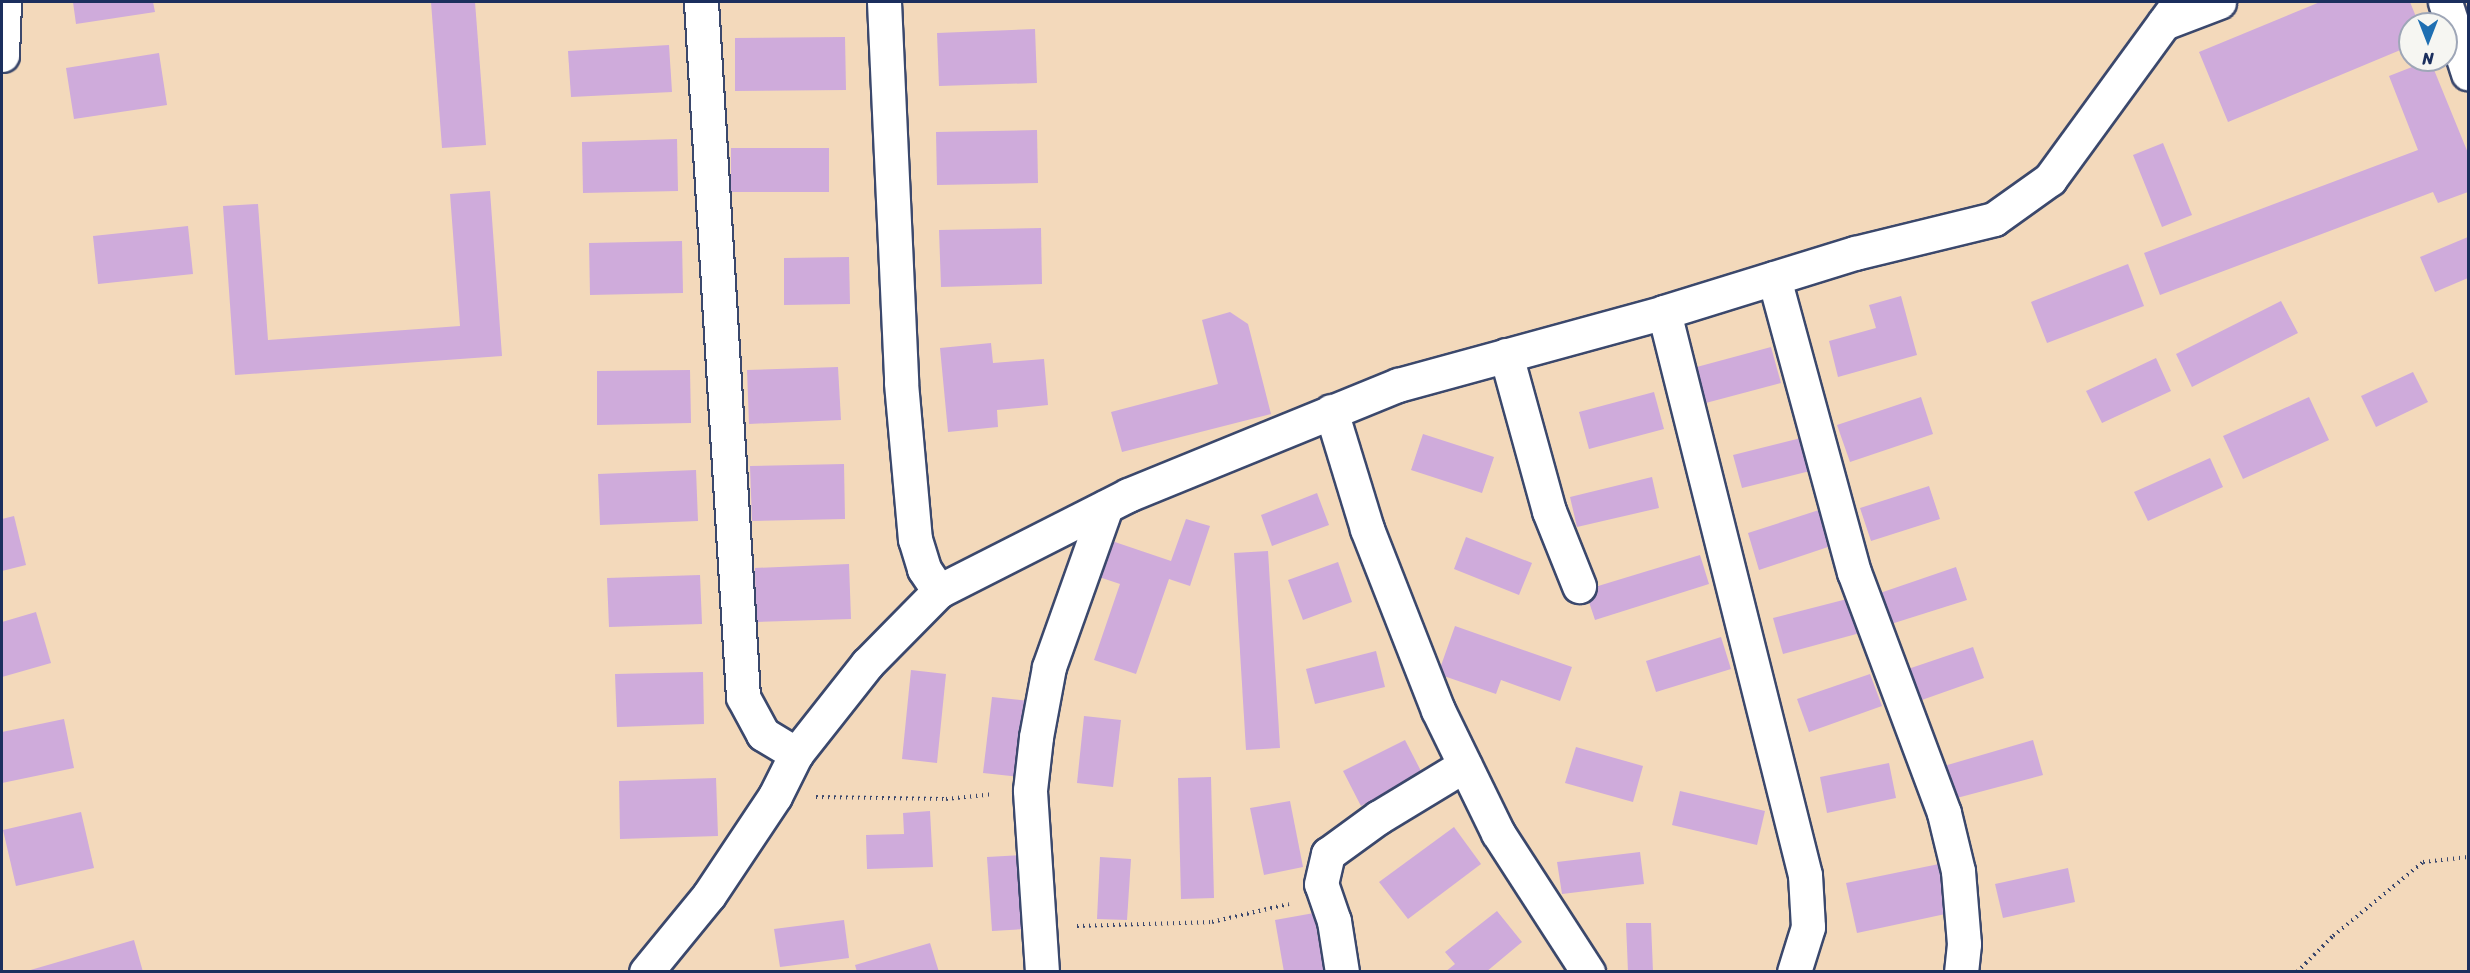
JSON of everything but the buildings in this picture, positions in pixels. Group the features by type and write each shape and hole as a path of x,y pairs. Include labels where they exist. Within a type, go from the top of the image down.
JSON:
{"street":[{"path":"2,55 4,2"},
{"path":"700,2 743,697 763,734 796,754"},
{"path":"884,2 901,383 913,517 924,569 939,591"},
{"path":"659,965 709,896 775,796 796,754 867,664 939,591 1106,507 1236,448 1398,385 1664,312 1774,278 1994,219 2050,179 2171,12 2218,2"},
{"path":"2445,2 2469,73"},
{"path":"1774,278 1854,572 1944,813 1958,871 1964,944 1961,972"},
{"path":"1664,312 1805,875 1808,927 1794,972"},
{"path":"1506,355 1549,511 1580,586"},
{"path":"1331,411 1367,529 1438,710 1498,832 1588,972"},
{"path":"1042,972 1037,925 1030,790 1049,667 1106,507"},
{"path":"1342,972 1334,921 1321,884 1328,854 1379,817 1465,765"}],"path":[{"path":"775,796 945,799 1030,790"},
{"path":"2297,972 2333,936 2422,862 2469,857"},
{"path":"1037,925 1212,922 1324,896"}]}
